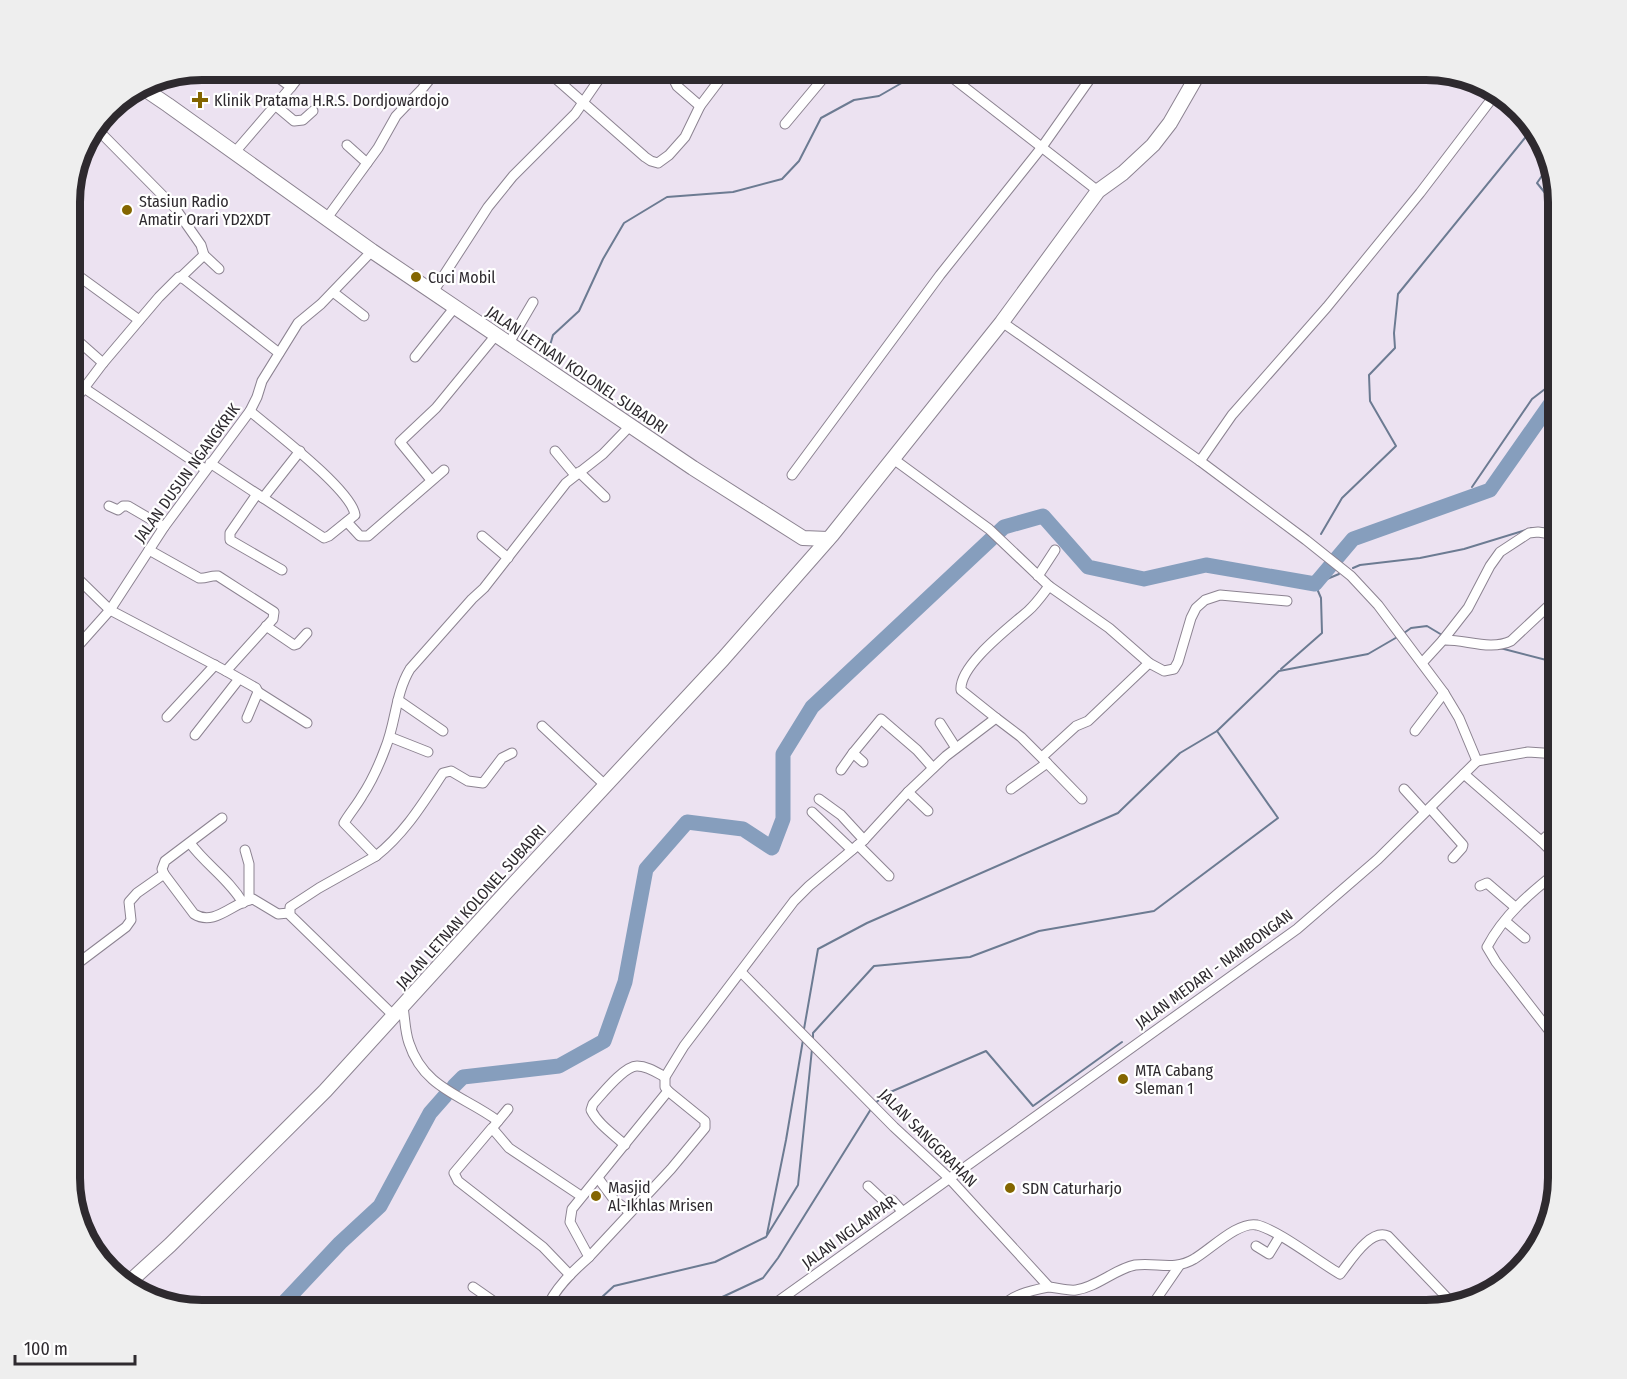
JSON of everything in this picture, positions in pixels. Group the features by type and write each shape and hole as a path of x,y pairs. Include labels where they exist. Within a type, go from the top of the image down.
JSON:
{"main road":[{"name":"JALAN LETNAN KOLONEL SUBADRI","path":"133,1278 325,1091 723,659 828,539 1002,322 1098,190 1124,173 1153,145 1170,123 1195,79"},
{"name":"JALAN LETNAN KOLONEL SUBADRI","path":"149,92 372,251 630,426 803,538"},
{"path":"803,538 828,539"},
{"path":"803,538 816,553"}],"street":[{"path":"279,79 291,87"},
{"path":"235,152 297,79"},
{"path":"327,218 378,148 396,116 430,79"},
{"path":"556,79 651,161 658,163 685,138 700,106 720,79"},
{"path":"433,292 467,238 513,176 554,137 583,103 599,79"},
{"path":"674,79 677,86 700,106"},
{"path":"785,124 823,79"},
{"path":"954,79 1098,190"},
{"path":"792,475 933,285 1042,147 1090,79"},
{"path":"1200,461 1232,415 1420,193 1492,99"},
{"path":"275,105 294,121 303,120 313,111"},
{"path":"101,133 175,208 201,245 204,255 219,269"},
{"path":"347,145 367,163"},
{"name":"JALAN DUSUN NGANGKRIK","path":"80,644 113,606 164,527 250,411 262,381 298,323 333,292 372,251"},
{"path":"80,393 103,363 177,278 181,277 204,255"},
{"path":"80,277 140,320"},
{"path":"181,277 279,353"},
{"path":"333,292 364,316"},
{"path":"509,343 533,302"},
{"path":"415,357 455,307"},
{"path":"1002,322 1200,461 1342,568 1378,605 1444,693 1459,718 1477,761 1528,752 1548,753"},
{"path":"431,480 400,442 436,408 496,335"},
{"path":"80,343 103,363"},
{"path":"84,388 324,538 329,536 355,515 348,500 300,451 250,411"},
{"path":"376,856 345,823 370,783 390,737 398,700 410,669 484,588 566,483 603,454 630,426"},
{"path":"282,570 230,540 230,533 300,451"},
{"path":"555,451 605,498"},
{"path":"892,458 989,529 1049,586 1109,628 1149,663 1164,670 1174,669 1191,618 1196,608 1205,600 1220,595 1287,601"},
{"path":"347,522 360,536 368,536 444,470"},
{"path":"109,506 118,510 123,506 128,506 164,527"},
{"path":"1422,663 1468,608 1500,552 1529,533 1538,531 1548,533"},
{"path":"482,536 508,558"},
{"path":"149,550 199,578 218,576 274,612 273,619 226,671"},
{"path":"1038,576 1055,550"},
{"path":"80,579 113,606 256,688 258,694 293,721"},
{"path":"1049,586 1029,610 970,666 960,683 961,690 1021,737 1082,799"},
{"path":"1443,640 1504,644 1548,606"},
{"path":"266,626 294,645 307,633"},
{"path":"1011,789 1044,760 1076,726 1088,721 1149,663"},
{"path":"167,717 215,666"},
{"path":"195,735 239,679"},
{"path":"1415,730 1444,693"},
{"path":"247,718 258,694"},
{"path":"258,694 307,723"},
{"path":"398,700 442,731"},
{"path":"842,770 881,718 933,768"},
{"path":"552,1300 570,1275 590,1257 705,1128 705,1121 668,1091 665,1087 665,1077 684,1046 794,901 858,845 933,768 996,718"},
{"path":"940,723 956,748"},
{"path":"542,726 605,785"},
{"path":"390,737 428,753"},
{"path":"289,913 292,905 376,856 392,843 409,825 443,773 451,771 468,781 483,783 502,758 512,753"},
{"path":"854,753 863,762"},
{"name":"JALAN MEDARI - NAMBONGAN","path":"949,1178 1297,929 1378,859 1477,761"},
{"path":"1464,774 1548,848"},
{"path":"1404,789 1463,845 1454,858"},
{"path":"908,792 928,811"},
{"path":"819,799 841,815 858,845"},
{"path":"812,812 858,845 889,876"},
{"path":"222,818 165,861 162,869 194,914 199,917 213,918 254,899 278,914 289,913 398,1011 408,1042 424,1072 432,1081 470,1102 495,1125 509,1148 581,1196"},
{"path":"1541,841 1548,835"},
{"path":"190,843 198,854 246,901"},
{"path":"245,850 249,864 246,901"},
{"path":"80,962 126,927 131,920 129,902 137,893 164,874"},
{"path":"1548,879 1515,907 1489,944 1488,950 1548,1029"},
{"path":"1479,886 1487,883 1515,907"},
{"path":"1505,921 1525,938"},
{"name":"JALAN SANGGRAHAN","path":"741,972 894,1127 949,1178 1049,1287"},
{"path":"625,1145 592,1113 593,1104 630,1067 649,1069 665,1077"},
{"path":"590,1257 570,1222 572,1209 668,1091"},
{"path":"508,1109 457,1169 454,1176 543,1247 570,1275"},
{"path":"598,1178 615,1201 630,1212"},
{"name":"JALAN NGLAMPAR","path":"780,1300 949,1178"},
{"path":"868,1186 884,1201 892,1200 902,1211"},
{"path":"1008,1300 1018,1294 1049,1287 1077,1290 1137,1265 1179,1266 1193,1260 1239,1228 1249,1224 1280,1236 1340,1274 1373,1236 1383,1234 1388,1236 1447,1297"},
{"path":"1269,1254 1280,1236"},
{"path":"1256,1246 1278,1261"},
{"path":"1156,1300 1179,1266"},
{"path":"473,1287 492,1300"}],"waterway":[{"path":"545,363 553,335 579,311 603,259 624,223 667,197 733,192 782,179 799,161 821,118 854,100 879,96 909,79"},
{"path":"1493,102 1519,123"},
{"path":"1321,534 1342,498 1396,446 1370,401 1369,375 1395,348 1394,333 1398,294 1527,135"},
{"path":"1544,173 1537,183 1547,196"},
{"path":"1472,487 1532,399 1548,387"},
{"path":"454,1086 463,1077 559,1066 604,1041 625,982 646,869 687,822 743,829 772,848 783,819 783,754 812,707 1004,527 1043,516 1088,567 1144,579 1206,565 1315,584 1353,539 1490,490 1548,407"},
{"path":"1531,528 1548,529"},
{"path":"1353,568 1464,549 1526,530"},
{"path":"1281,669 1322,633 1321,598 1315,584 1339,574"},
{"path":"1404,633 1411,628 1427,626 1442,635"},
{"path":"813,1040 813,1033 874,966 970,957 1039,931 1154,911 1278,818 1217,731 1279,671 1368,654 1399,636"},
{"path":"1500,648 1548,660"},
{"path":"804,1029 818,949 867,923 1118,813 1180,753 1217,731"},
{"path":"767,1234 803,1040"},
{"path":"874,1104 888,1093 986,1051 1033,1106 1122,1042"},
{"path":"599,1300 614,1286 715,1262 766,1237 798,1185 812,1049"},
{"path":"286,1300 340,1243 380,1206 430,1113 445,1096"},
{"path":"711,1300 763,1278 778,1258 871,1109"}],"place":[{"name":"Klinik Pratama H.R.S. Dordjowardojo","path":"200,100"},
{"name":"Stasiun Radio Amatir Orari YD2XDT","path":"127,210"},
{"name":"Cuci Mobil","path":"416,277"},
{"name":"MTA Cabang Sleman 1","path":"1123,1079"},
{"name":"SDN Caturharjo","path":"1010,1188"},
{"name":"Masjid Al-Ikhlas Mrisen","path":"596,1196"}]}
